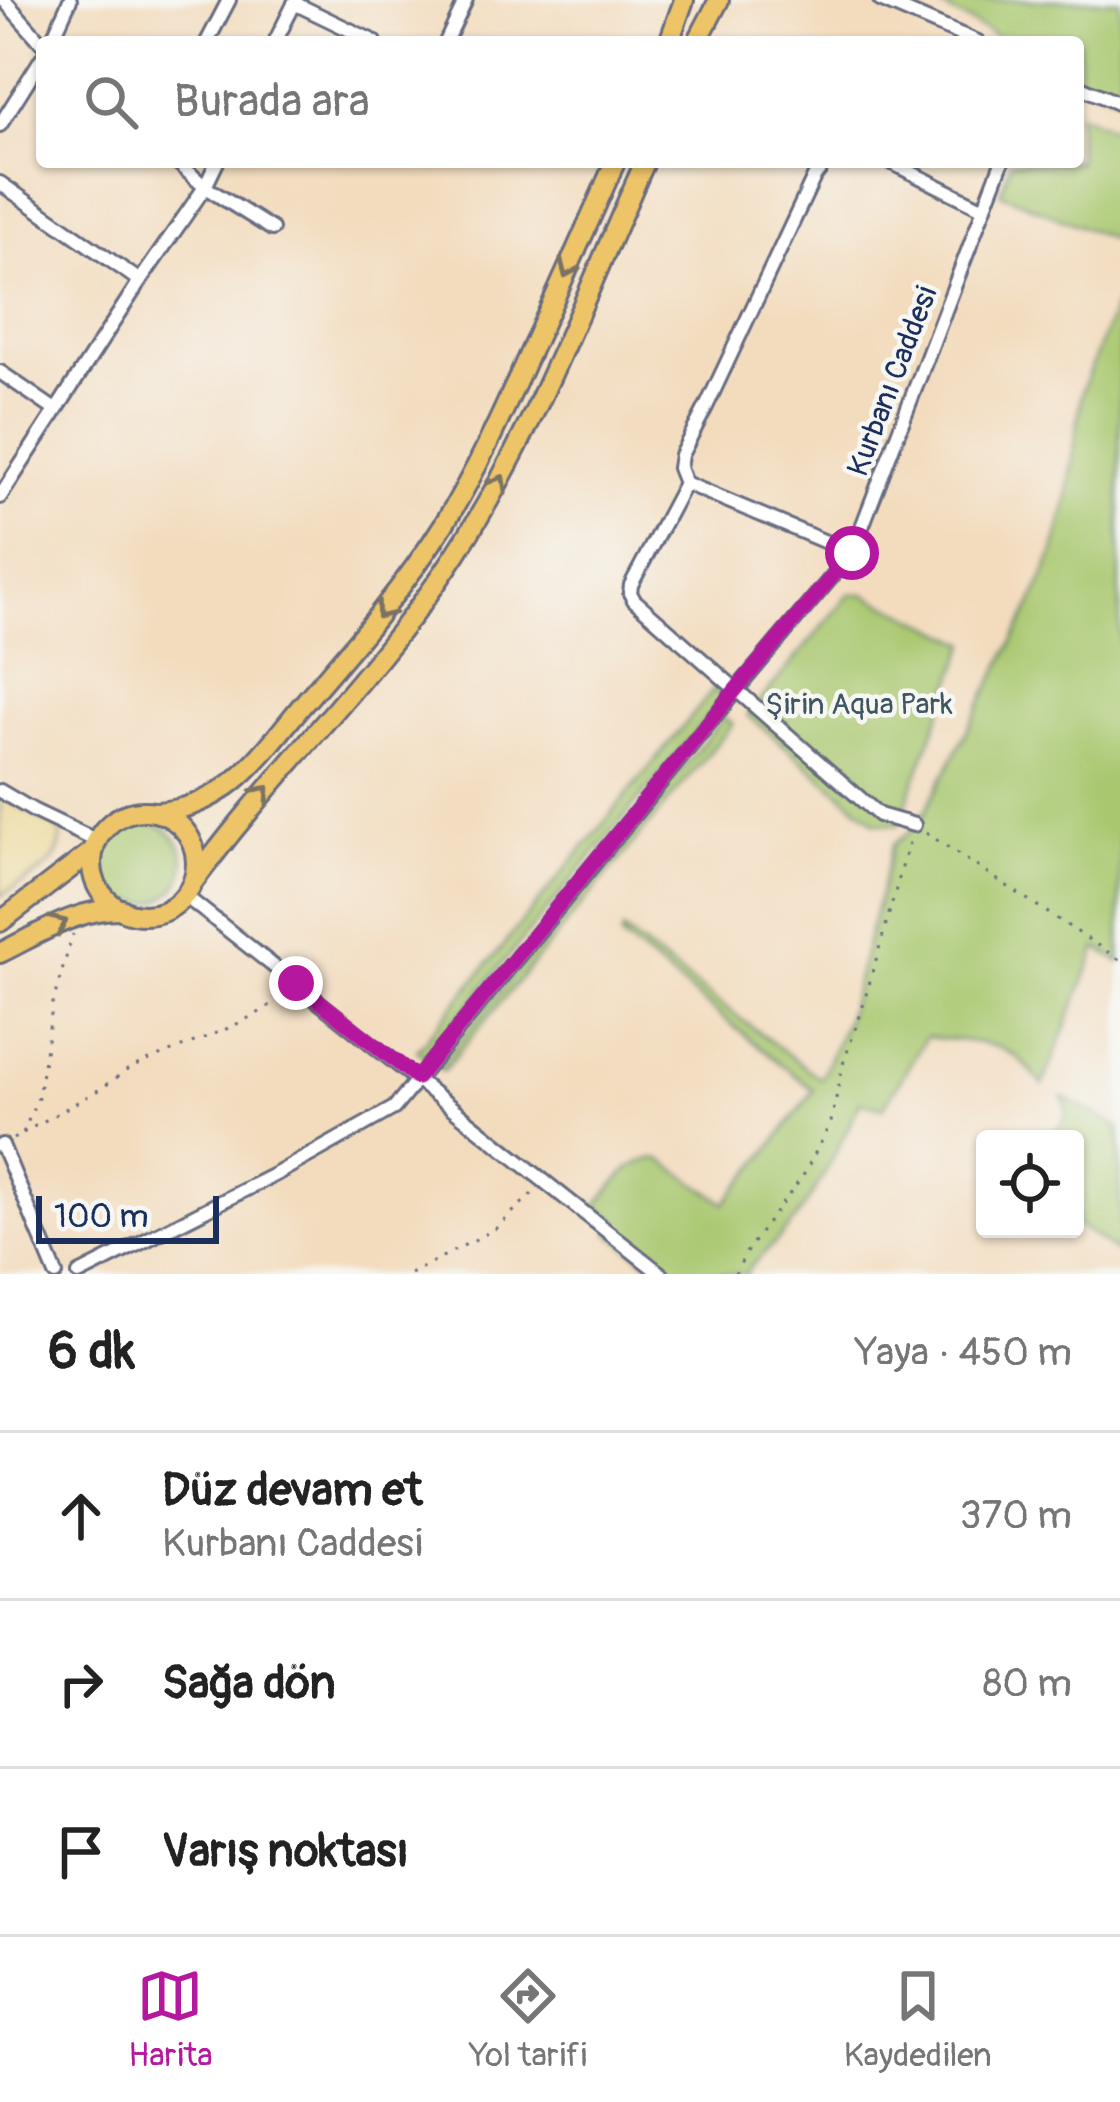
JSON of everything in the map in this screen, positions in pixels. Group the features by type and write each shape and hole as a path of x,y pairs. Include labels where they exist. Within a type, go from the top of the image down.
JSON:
{"highway":[{"path":"671,36 684,0"},
{"path":"700,36 719,0"},
{"path":"0,922 96,845 117,818 183,809 224,791 368,630 420,561 486,450 613,168"},
{"path":"0,953 79,915 122,909 152,914 171,907 393,640 468,535 518,448 642,168"},
{"path":"157,812 175,821 188,836 195,855 188,890"},
{"path":"96,845 95,880 122,909"}],"street":[{"path":"4,0 39,36"},
{"path":"50,36 70,0"},
{"path":"210,36 229,0"},
{"path":"449,36 466,0"},
{"path":"880,0 964,36"},
{"path":"902,0 930,21"},
{"path":"278,36 295,1 363,36"},
{"path":"0,125 36,68"},
{"path":"1084,89 1120,104"},
{"path":"184,168 272,229"},
{"path":"0,497 6,474 55,410 215,168"},
{"path":"821,168 681,455 679,468 685,483 852,553"},
{"path":"902,168 984,209"},
{"name":"Kurbanı Caddesi","path":"79,1274 394,1108 852,553 1000,168"},
{"path":"0,183 140,281"},
{"path":"0,372 55,410"},
{"path":"685,483 631,585 634,600 879,815 914,825"},
{"path":"0,791 96,845"},
{"path":"188,890 296,983 661,1274"},
{"path":"1,1145 56,1274"}],"path":[{"path":"735,1274 803,1176 831,1122 843,1064 914,825 1120,960"},
{"path":"23,1133 38,1097 53,1002 79,915"},
{"path":"1,1145 130,1069 262,1011 296,983"},
{"path":"410,1274 495,1229 532,1197 543,1179"}],"green space":[{"path":"928,0 1120,0 1120,98 1084,81 1084,36 996,36"},
{"path":"1084,116 1120,132 1120,243 1000,193 1009,168 1084,168"},
{"path":"1120,293 1120,962 1097,948 1043,1085 1005,1050 926,1037 883,1108 860,1102 805,1206 747,1274 664,1274 609,1233 618,1221 596,1206 624,1173 651,1160 662,1160 725,1203 814,1090 621,937 623,931 821,1079 847,1018 893,845 918,825 1053,555 1067,503 1082,391"},
{"name":"Şirin Aqua Park","path":"850,594 864,594 967,643 898,825 876,823 748,715"},
{"path":"714,689 724,697 425,1057 417,1050"},
{"path":"724,717 733,724 443,1071 438,1067"},
{"path":"144,823 172,835 184,863 172,891 144,903 116,891 104,863 116,835"},
{"path":"1061,1096 1120,1128 1120,1255 1084,1229 1084,1130 1056,1130 1066,1114"}],"sand":[{"path":"0,796 60,830 60,842 51,862 0,896"}],"route":[{"path":"296,983 417,1078 852,553"}]}
